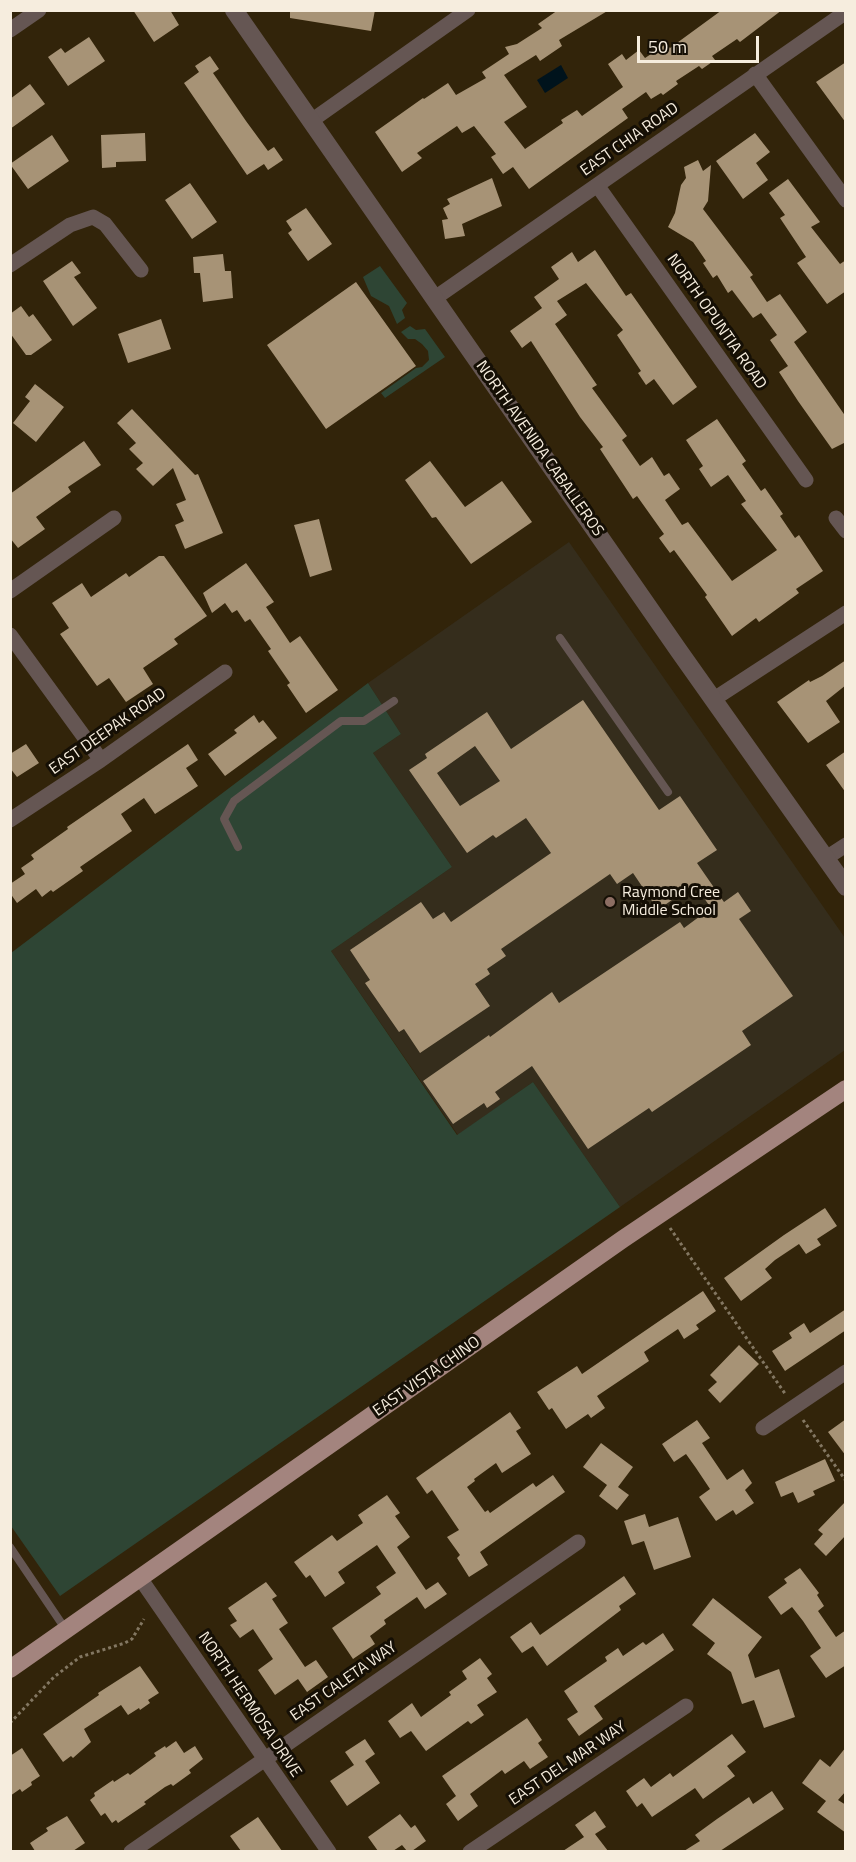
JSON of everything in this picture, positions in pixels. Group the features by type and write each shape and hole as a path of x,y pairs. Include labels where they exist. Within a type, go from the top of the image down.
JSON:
{"main road":[{"name":"EAST VISTA CHINO","path":"10,1669 660,1214 846,1089"}],"street":[{"path":"10,30 39,10"},
{"name":"NORTH AVENIDA CABALLEROS","path":"234,10 846,886"},
{"path":"311,121 468,10"},
{"name":"EAST CHIA ROAD","path":"435,298 846,12"},
{"path":"755,74 846,200"},
{"name":"NORTH OPUNTIA ROAD","path":"597,185 806,480"},
{"path":"10,265 70,225 93,218 105,224 141,270"},
{"path":"10,591 114,518"},
{"path":"836,518 846,531"},
{"path":"714,699 846,613"},
{"path":"10,635 101,760"},
{"name":"EAST DEEPAK ROAD","path":"10,820 101,760 225,672"},
{"path":"826,858 846,844"},
{"path":"763,1428 846,1371"},
{"name":"EAST CALETA WAY","path":"132,1851 578,1542"},
{"name":"NORTH HERMOSA DRIVE","path":"140,1578 329,1851"},
{"name":"EAST DEL MAR WAY","path":"470,1851 686,1706"}],"lane":[{"path":"560,638 668,792"},
{"path":"238,847 224,819 234,801 341,721 364,721 394,701"},
{"path":"10,1547 66,1630"}],"path":[{"path":"660,1214 846,1481"},
{"path":"10,1723 54,1677 80,1658 125,1643 132,1638 144,1619"}],"shaded area":[{"name":"Raymond Cree Middle School","path":"569,542 845,938 845,1050 620,1207 533,1082 458,1135 331,951 452,867 373,753 401,734 368,683"}],"green space":[{"path":"380,266 407,303 402,310 405,318 397,324 389,306 371,296 363,277"},
{"path":"410,326 416,330 425,329 445,357 385,398 381,393 416,368 422,367 429,360 428,351 422,344 415,339 408,339 401,332"},
{"path":"368,683 401,734 373,753 452,867 331,951 457,1135 533,1082 620,1207 60,1596 11,1526 11,953"}],"water":[{"path":"561,65 568,78 545,93 537,80"}],"building":[{"path":"133,10 170,10 179,25 154,42"},
{"path":"290,10 375,10 371,31 290,18"},
{"path":"558,10 609,10 559,40 562,46 540,61 536,55 504,75 527,107 504,122 525,149 563,123 561,120 577,110 582,116 623,87 608,64 622,54 626,60 639,50 645,58 666,44 670,48 722,10 782,10 740,42 737,39 712,56 715,60 702,69 699,66 676,81 678,84 663,95 661,93 651,99 646,92 622,109 628,118 529,189 513,167 503,174 491,157 496,154 474,126 462,133 457,126 417,153 422,158 402,172 375,132 448,83 456,95 486,78 482,72 509,54 505,47 517,44 542,28 538,24"},
{"path":"89,37 105,61 68,86 48,57 61,48 65,53"},
{"path":"210,56 219,69 213,73 246,121 268,151 274,147 283,160 268,170 264,164 247,175 184,83 199,72 195,66"},
{"path":"846,62 846,123 816,82"},
{"path":"30,84 45,104 10,129 10,99"},
{"path":"145,133 146,161 116,162 116,167 102,168 101,135"},
{"path":"755,133 770,152 756,163 768,180 743,199 716,161"},
{"path":"52,135 69,161 28,189 10,164"},
{"path":"698,160 703,171 711,165 708,201 703,209 753,275 750,277 767,302 780,294 807,332 794,342 846,417 846,442 832,449 779,372 788,366 770,340 777,335 761,313 753,318 732,290 728,293 717,275 713,278 703,263 706,261 693,242 668,227 675,213 681,185 686,178 684,167"},
{"path":"492,178 502,206 462,224 465,236 445,239 442,220 448,219 443,208 450,204 447,199"},
{"path":"788,179 820,222 811,227 840,264 846,260 846,291 827,304 797,263 806,257 780,218 785,215 769,193"},
{"path":"190,183 217,222 192,239 165,200"},
{"path":"306,208 332,244 308,261 288,233 292,230 286,221"},
{"path":"595,250 626,296 631,293 697,387 673,405 654,379 646,385 638,373 641,371 617,335 623,330 586,283 557,301 567,315 555,324 597,385 592,388 627,436 622,440 640,466 652,457 664,476 669,473 680,489 665,500 682,525 688,522 732,581 777,550 741,504 746,501 728,475 711,487 699,469 703,466 686,440 717,419 746,461 742,464 761,491 765,488 783,514 780,516 795,538 799,535 823,571 796,589 799,593 759,622 756,618 732,636 705,597 707,595 674,550 670,553 659,538 664,534 637,496 633,499 600,449 603,447 580,417 531,341 522,348 510,331 542,308 534,297 559,279 551,267 572,252 578,262"},
{"path":"223,254 225,271 231,271 233,298 203,302 200,273 194,273 193,257"},
{"path":"72,261 81,273 74,277 97,308 73,326 43,281"},
{"path":"356,282 416,366 326,429 267,345"},
{"path":"21,306 29,317 33,314 52,340 31,355 26,355 10,333 10,314"},
{"path":"161,319 171,349 128,363 118,334"},
{"path":"35,384 64,407 36,442 13,423 30,401 25,397"},
{"path":"132,409 195,475 198,474 223,533 185,549 175,525 184,521 176,504 186,500 173,468 153,486 136,469 143,463 129,449 136,443 117,423"},
{"path":"84,441 101,465 68,487 71,492 36,517 45,529 18,548 10,538 10,494"},
{"path":"430,461 465,507 502,481 532,522 471,564 436,517 432,518 405,480"},
{"path":"319,519 332,570 310,577 294,525"},
{"path":"159,556 164,556 207,616 174,639 178,644 143,668 153,684 126,702 109,678 97,686 60,634 69,628 52,603 82,583 91,597 126,573 129,577"},
{"path":"246,563 274,602 266,607 290,643 300,636 338,690 306,713 287,685 290,683 268,651 271,649 250,619 245,622 237,610 232,613 225,603 212,613 203,593"},
{"path":"846,660 846,685 826,701 840,722 808,743 777,702 809,680 810,682 822,676"},
{"path":"583,700 659,810 680,796 717,850 697,863 724,902 738,892 751,911 739,919 793,996 742,1031 751,1045 652,1112 649,1108 588,1149 532,1066 495,1092 500,1099 487,1108 484,1103 453,1124 423,1081 489,1035 490,1037 552,992 559,1003 680,922 684,928 711,908 694,884 658,910 633,873 617,884 610,874 501,949 506,956 487,969 490,974 475,984 490,1006 420,1053 404,1029 399,1032 365,983 370,980 350,950 421,902 433,919 444,912 451,922 551,853 526,818 496,838 493,835 467,853 409,770 427,758 425,754 487,712 511,749","holes":["475,746 500,781 460,806 437,773"]},
{"path":"254,715 259,723 263,720 277,738 225,776 208,754 237,733 234,730"},
{"path":"26,744 39,763 17,777 10,768 10,754"},
{"path":"188,744 198,760 186,768 198,786 155,814 144,798 121,814 132,831 80,867 83,871 53,892 51,890 42,897 36,889 17,903 10,893 10,884 25,874 21,868 34,859 31,855 68,829 67,827"},
{"path":"846,751 846,793 826,765"},
{"path":"825,1208 837,1226 817,1239 821,1245 806,1254 799,1244 775,1260 765,1269 772,1278 741,1301 724,1278"},
{"path":"703,1291 716,1311 696,1325 699,1329 684,1339 678,1329 644,1352 649,1361 597,1396 605,1408 591,1418 588,1414 566,1429 552,1408 549,1410 537,1392 577,1366 582,1374"},
{"path":"846,1309 846,1330 785,1371 772,1351 792,1338 789,1333 804,1323 810,1333"},
{"path":"739,1345 759,1364 720,1403 708,1390 717,1382 710,1375"},
{"path":"510,1412 521,1428 516,1431 531,1454 502,1473 496,1463 467,1487 485,1512 488,1510 490,1513 533,1483 536,1487 553,1475 565,1492 480,1552 488,1565 469,1577 457,1558 460,1555 447,1537 459,1530 432,1490 427,1494 416,1478"},
{"path":"846,1419 846,1456 828,1432"},
{"path":"697,1420 710,1438 702,1443 727,1480 743,1469 752,1483 745,1490 754,1503 736,1515 733,1510 716,1521 699,1497 710,1489 696,1468 686,1454 674,1462 662,1444"},
{"path":"601,1443 633,1467 618,1487 629,1495 617,1510 599,1496 607,1485 583,1467"},
{"path":"825,1459 835,1481 813,1491 815,1495 798,1503 793,1492 781,1497 775,1482"},
{"path":"387,1495 400,1513 395,1516 410,1537 397,1547 426,1590 438,1582 447,1594 425,1609 417,1597 384,1620 386,1624 370,1636 375,1644 353,1659 332,1628 381,1594 376,1587 396,1573 377,1545 338,1572 345,1583 325,1597 310,1575 306,1578 294,1562 332,1535 337,1541 363,1523 358,1515"},
{"path":"846,1501 846,1535 826,1556 814,1544 823,1534 818,1530"},
{"path":"645,1514 649,1527 678,1517 691,1557 654,1570 644,1541 632,1545 624,1521"},
{"path":"800,1568 819,1593 817,1595 824,1606 818,1611 836,1637 846,1630 846,1665 826,1678 810,1656 821,1648 803,1621 792,1607 781,1615 768,1597 787,1583 784,1579"},
{"path":"624,1576 636,1594 619,1606 621,1610 547,1666 533,1646 522,1653 510,1637 531,1622 540,1635"},
{"path":"266,1582 277,1596 272,1599 288,1623 279,1629 305,1667 316,1660 328,1677 307,1692 298,1679 275,1695 258,1670 273,1659 253,1629 240,1638 230,1625 237,1621 228,1608"},
{"path":"713,1598 762,1637 748,1655 755,1678 779,1669 795,1717 764,1728 754,1700 742,1704 731,1672 707,1654 715,1643 692,1625"},
{"path":"663,1633 674,1650 594,1706 603,1719 579,1736 567,1719 578,1712 564,1691 607,1661 605,1657 618,1648 623,1656 643,1642 646,1645"},
{"path":"480,1658 492,1674 487,1678 497,1692 477,1705 484,1715 471,1724 468,1721 426,1751 411,1731 400,1738 388,1721 412,1703 421,1717 451,1695 449,1692 467,1679 462,1671"},
{"path":"140,1666 159,1693 148,1700 150,1703 140,1710 139,1708 128,1715 121,1705 84,1729 91,1742 73,1758 71,1756 63,1762 43,1734 99,1695 98,1693"},
{"path":"527,1718 542,1740 538,1743 548,1757 530,1769 524,1761 505,1774 502,1770 470,1794 478,1806 458,1821 446,1804 456,1796 442,1776"},
{"path":"732,1734 746,1752 727,1766 735,1776 703,1799 695,1788 652,1817 642,1803 637,1807 626,1791 644,1778 651,1787 670,1773 673,1777"},
{"path":"365,1739 375,1754 365,1761 380,1783 347,1806 330,1781 354,1765 345,1752"},
{"path":"176,1741 184,1753 195,1746 203,1759 189,1770 191,1773 173,1786 171,1784 165,1787 144,1802 146,1804 118,1823 116,1820 112,1823 105,1813 101,1816 90,1800 95,1796 94,1793 113,1780 114,1782 128,1773 130,1775 156,1756 154,1753"},
{"path":"846,1747 846,1791 838,1800 846,1805 846,1833 817,1812 826,1801 802,1783 820,1759 830,1767"},
{"path":"22,1748 40,1776 22,1792 20,1789 10,1796 10,1756"},
{"path":"772,1791 784,1809 720,1851 684,1851 700,1841 695,1835 749,1797 753,1804"},
{"path":"595,1811 606,1827 595,1834 608,1851 563,1851 584,1837 575,1825"},
{"path":"400,1814 411,1828 415,1825 426,1841 412,1851 407,1851 402,1845 393,1851 378,1851 368,1837"},
{"path":"67,1816 85,1843 73,1851 35,1851 30,1843 48,1831 46,1828"},
{"path":"258,1817 282,1851 241,1851 230,1836"}],"place":[{"name":"Raymond Cree Middle School","path":"610,902"}]}
